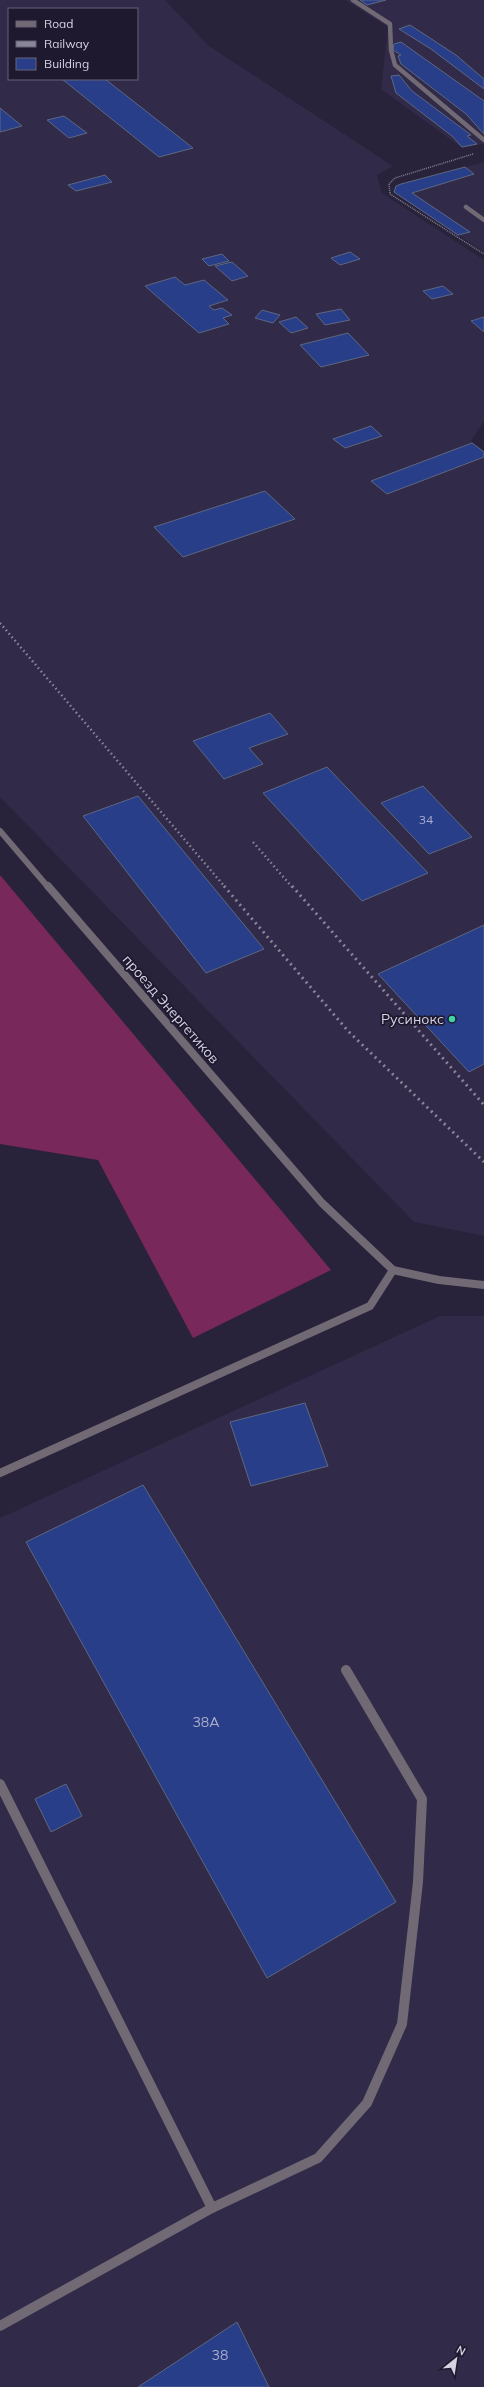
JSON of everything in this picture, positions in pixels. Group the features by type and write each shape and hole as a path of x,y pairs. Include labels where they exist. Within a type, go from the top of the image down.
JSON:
{"street":[{"path":"353,0 390,24 391,50 396,65 484,140"},
{"path":"466,207 484,220"},
{"name":"проезд Энергетиков","path":"0,831 322,1203 393,1270"},
{"path":"0,1473 370,1306 393,1270 439,1280 484,1285"},
{"path":"0,2326 212,2208 318,2158 367,2104 402,2024 418,1882 422,1799 346,1670"},
{"path":"0,1784 212,2208"}],"path":[{"path":"477,152 395,178 390,184 390,194 484,254"}],"shaded area":[{"path":"0,0 165,0 209,46 393,166 377,175 382,193 484,260 484,421 471,441 484,451 484,1236 414,1222 0,797"},
{"path":"345,0 484,0 484,144 462,148 381,89 388,27"},
{"path":"484,162 484,252 393,192 396,186"},
{"path":"0,875 331,1270 193,1338 98,1160 0,1144"},
{"path":"440,1316 484,1316 484,2387 0,2387 0,1518"}],"building":[{"path":"360,0 386,0 367,5"},
{"path":"410,25 456,55 484,79 484,89 431,49 399,29"},
{"path":"401,42 484,101 484,134 466,114 401,64 398,56 401,55 393,50 394,44"},
{"path":"399,75 412,91 471,135 467,136 477,144 462,147 452,136 396,93 391,76"},
{"path":"63,80 106,80 193,148 159,157"},
{"path":"0,108 22,126 0,132"},
{"path":"64,116 87,133 69,138 47,120"},
{"path":"465,167 474,174 412,193 470,232 458,235 394,192 396,186 401,184"},
{"path":"105,175 112,182 76,191 68,185"},
{"path":"350,252 360,259 340,265 331,258"},
{"path":"222,254 229,261 209,266 202,259"},
{"path":"232,262 248,276 232,281 215,266"},
{"path":"175,277 185,285 204,280 228,300 209,306 214,310 222,308 232,315 223,318 229,324 199,333 145,286"},
{"path":"443,286 453,294 432,299 423,291"},
{"path":"341,309 350,320 325,325 316,314"},
{"path":"262,310 280,315 273,323 255,318"},
{"path":"296,317 308,328 291,333 279,322"},
{"path":"484,317 484,332 471,321"},
{"path":"348,333 369,355 321,367 300,345"},
{"path":"371,426 382,436 345,448 333,439"},
{"path":"472,443 484,452 484,457 387,494 371,481"},
{"path":"265,491 295,519 183,557 154,527"},
{"path":"270,713 288,734 249,748 263,764 224,779 193,741"},
{"path":"327,767 428,873 362,901 263,793"},
{"path":"423,786 472,837 429,854 381,803"},
{"path":"138,796 264,949 206,973 83,816"},
{"name":"Русинокс","path":"484,925 484,1064 469,1072 378,974"},
{"path":"305,1403 328,1466 251,1486 230,1422"},
{"path":"143,1485 396,1902 267,1978 26,1542"},
{"path":"66,1784 82,1816 51,1832 35,1799"},
{"path":"237,2322 269,2387 138,2387"}],"railway":[{"path":"0,623 225,887"},
{"path":"253,842 292,887"},
{"path":"224,886 348,1031 484,1162"},
{"path":"292,886 484,1105"}],"place":[{"name":"Русинокс","path":"452,1019"}]}
